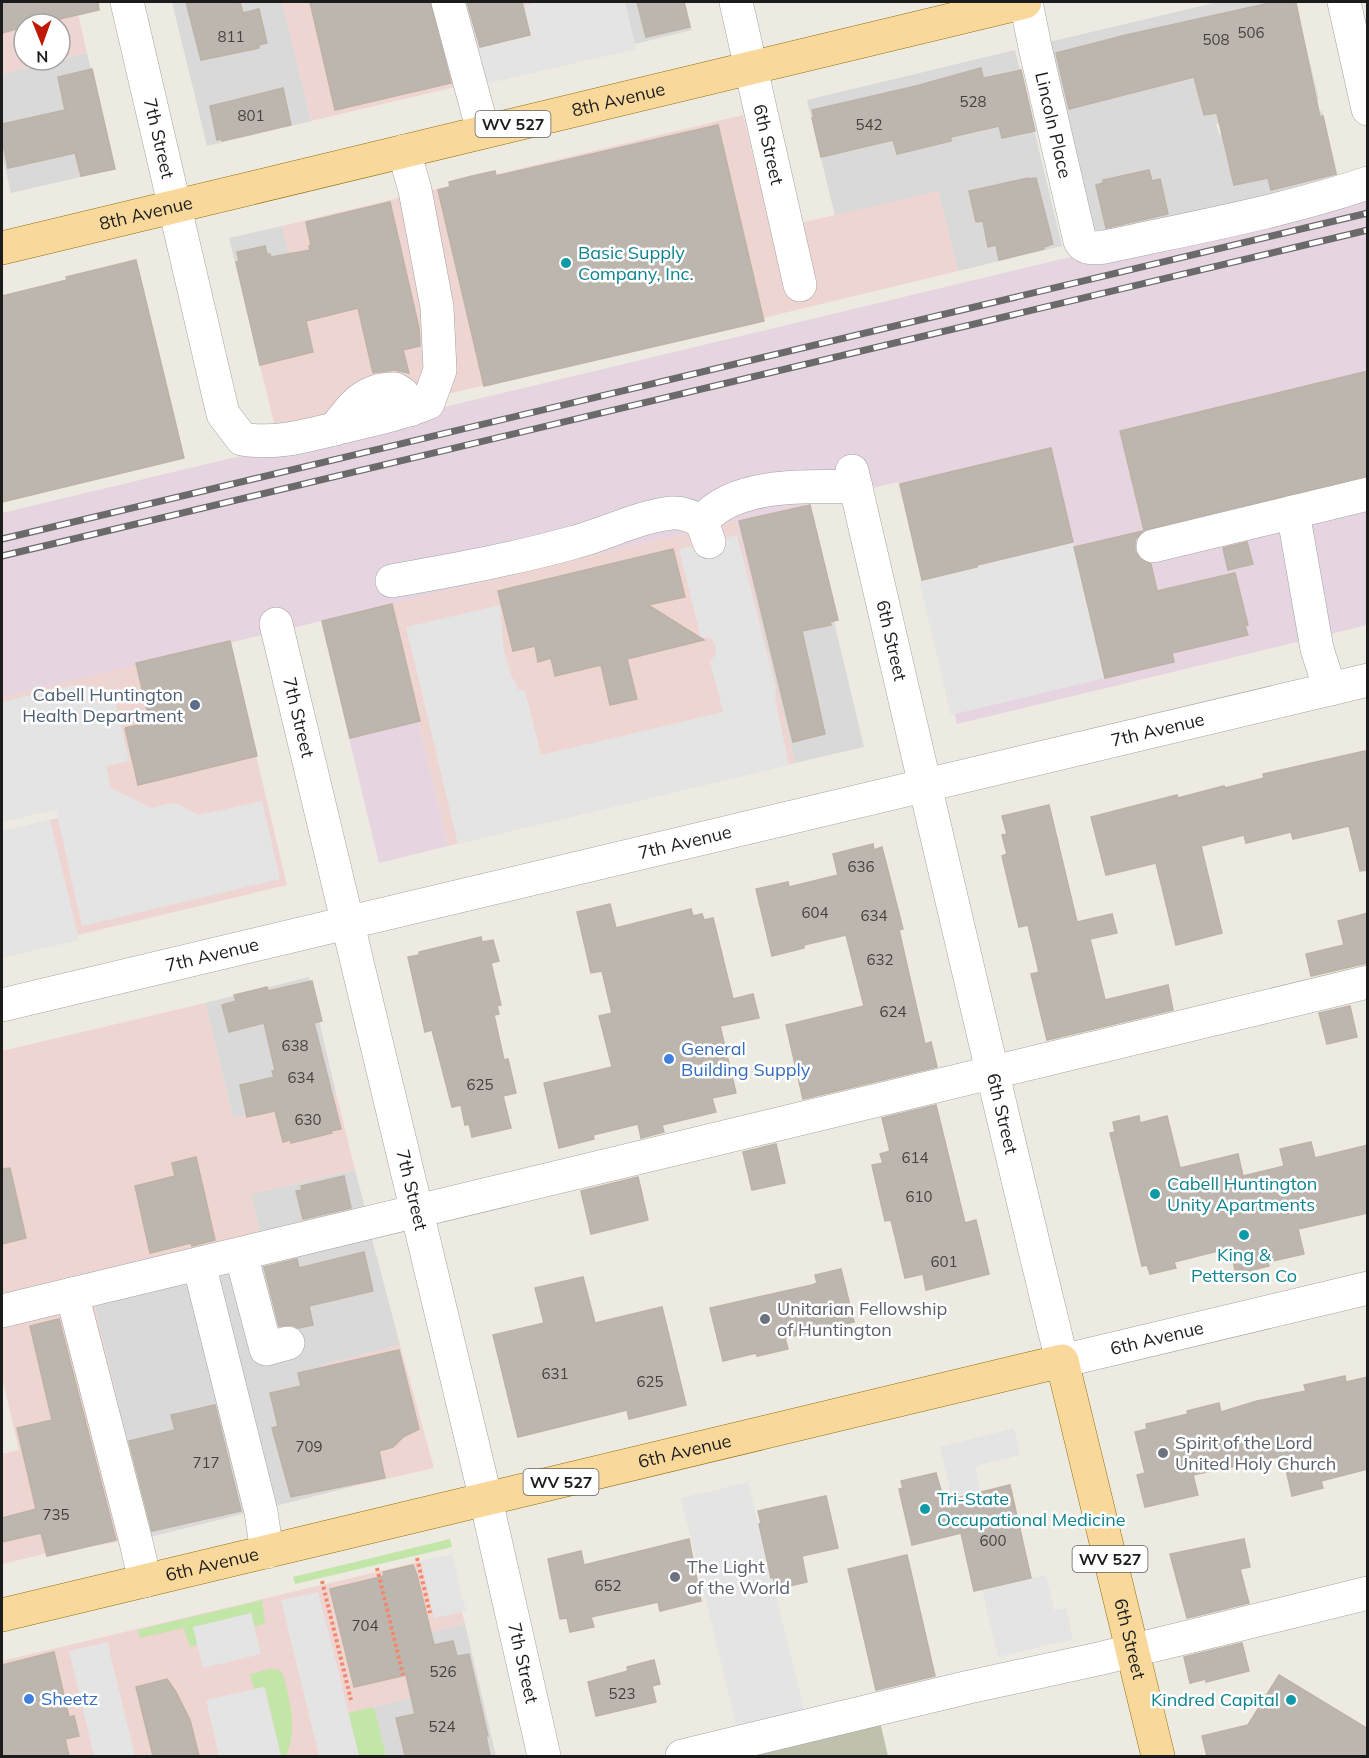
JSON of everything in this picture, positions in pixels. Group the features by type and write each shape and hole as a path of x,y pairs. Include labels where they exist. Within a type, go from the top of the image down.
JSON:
{"main road":[{"name":"8th Avenue","path":"2,248 1026,2"},
{"name":"6th Avenue","path":"2,1615 1062,1361"},
{"name":"6th Street","path":"1062,1361 1158,1756"}],"street":[{"name":"7th Street","path":"127,2 223,414 242,439 260,442 290,440 410,410 428,403 440,370 437,307 415,190 404,151"},
{"path":"448,2 483,131"},
{"name":"6th Street","path":"736,2 800,285"},
{"name":"Lincoln Place","path":"1026,2 1074,218 1080,241 1084,246 1105,247 1198,227 1368,183"},
{"path":"1344,2 1368,109"},
{"name":"6th Street","path":"392,581 502,561 577,542 660,515 675,513 690,515 705,532 708,514 720,504 746,495 817,486 854,478 1062,1361"},
{"path":"1153,546 1368,494"},
{"path":"1293,512 1317,649 1330,689"},
{"name":"7th Street","path":"276,624 486,1500 544,1756"},
{"name":"7th Avenue","path":"2,1005 1368,680"},
{"path":"2,1311 1368,982"},
{"path":"241,1254 266,1349 288,1343"},
{"path":"199,1264 261,1512 267,1552"},
{"name":"6th Avenue","path":"1062,1361 1368,1288"},
{"path":"72,1294 145,1581"},
{"path":"682,1756 1368,1593"}],"path":[{"path":"417,1558 430,1613"},
{"path":"377,1568 403,1675"},
{"path":"322,1581 351,1700"}],"shaded area":[{"path":"172,2 282,2 311,121 207,146"},
{"path":"282,2 581,2 594,54 311,121"},
{"path":"456,2 467,2 470,18 475,17 482,47 529,35 523,6 540,2 625,2 636,49 476,86"},
{"path":"581,2 685,2 692,30 594,54"},
{"path":"1218,2 1295,2 1319,99 1216,124 1219,135 1322,111 1339,180 1096,238 1049,42"},
{"path":"78,14 87,53 72,56 72,15"},
{"path":"12,30 12,71 2,74 2,32"},
{"path":"1015,50 1062,246 958,271 938,191 835,216 807,100"},
{"path":"87,53 115,169 11,193 2,155 2,74 12,72 72,72 72,57"},
{"path":"743,115 771,230 938,191 958,271 277,435 250,325 302,313 282,226"},
{"path":"1367,186 1367,625 957,724 898,482 806,504 824,580 755,598 737,521 390,604 448,846 379,863 321,621 2,697 2,513"},
{"path":"282,226 302,313 250,325 229,238"},
{"path":"737,521 795,763 448,846 390,604"},
{"path":"737,535 776,689 775,698 789,765 458,844 406,627 500,605 504,651 512,677 519,690 525,691 541,755 723,712 710,661 715,655 716,647 713,640 708,637 701,638 679,549"},
{"path":"1073,542 1105,678 951,715 919,581"},
{"path":"824,580 864,747 795,763 755,598"},
{"path":"229,642 287,885 2,953 2,832 120,802 118,791 2,819 2,697"},
{"path":"75,685 101,689 96,702 98,704 115,700 129,761 106,766 111,788 152,808 170,803 179,804 198,815 262,801 280,879 82,926 56,810 2,822 2,702"},
{"path":"50,820 79,940 2,958 2,831"},
{"path":"309,977 336,1093 233,1118 205,1003"},
{"path":"205,1003 233,1118 336,1093 355,1170 251,1194 260,1234 2,1296 2,1051"},
{"path":"355,1170 365,1208 260,1234 251,1194"},
{"path":"370,1231 400,1345 321,1365 351,1487 150,1537 93,1298"},
{"path":"93,1298 150,1537 44,1554 2,1564 2,1454 19,1450 2,1377 2,1320"},
{"path":"400,1345 434,1468 351,1487 321,1365"},
{"path":"1014,1428 1020,1455 975,1466 980,1490 952,1497 940,1447"},
{"path":"748,1482 806,1717 738,1733 681,1498"},
{"path":"452,1554 466,1611 434,1618 421,1561"},
{"path":"448,1555 465,1624 399,1640 412,1697 374,1707 386,1756 2,1756 2,1661"},
{"path":"1046,1575 1054,1610 1066,1608 1073,1639 998,1657 982,1589"},
{"path":"318,1592 359,1756 319,1756 281,1600"},
{"path":"251,1613 261,1654 203,1668 193,1627"},
{"path":"465,1624 496,1756 386,1756 374,1707 412,1697 399,1640"},
{"path":"108,1642 135,1756 94,1756 69,1651"},
{"path":"264,1687 281,1756 219,1756 206,1700"},
{"path":"880,1722 888,1756 735,1756"}],"green space":[{"path":"450,1539 452,1547 295,1584 293,1577"},
{"path":"262,1600 265,1624 254,1626 250,1613 190,1647 184,1628 140,1638 138,1630"},
{"path":"270,1669 279,1670 283,1674 290,1705 292,1735 286,1756 281,1756 265,1687 254,1689 250,1674"},
{"path":"374,1707 386,1756 359,1756 348,1713"}],"building":[{"path":"2,2 98,2 99,10 72,16 72,12 12,12 12,30 2,33"},
{"path":"186,2 240,2 243,13 259,9 267,43 259,45 259,48 201,60"},
{"path":"310,2 430,2 451,83 335,110"},
{"path":"467,2 522,2 530,35 480,47"},
{"path":"637,2 684,2 690,27 646,37"},
{"path":"1264,2 1296,3 1320,117 1323,116 1336,174 1271,190 1268,178 1234,185 1217,113 1204,115 1194,77 1069,109 1056,53 1265,4"},
{"path":"981,68 985,78 1021,70 1035,131 1002,138 999,126 951,137 951,141 897,154 893,140 821,157 812,110"},
{"path":"92,69 115,169 81,176 75,153 8,168 2,139 2,124 65,110 58,77"},
{"path":"283,88 291,125 222,141 217,140 210,106"},
{"path":"718,125 764,321 484,386 438,190 450,187 449,182 472,176 495,171 496,176"},
{"path":"1149,170 1152,181 1160,179 1168,214 1106,228 1096,185 1103,183 1103,180"},
{"path":"1036,178 1053,244 1044,249 999,260 996,245 988,247 983,221 976,222 969,191"},
{"path":"390,202 419,328 420,346 403,350 409,373 394,370 373,373 358,308 306,321 313,352 260,365 236,262 239,261 237,252 265,246 267,254 271,257 310,250 306,222"},
{"path":"136,260 184,458 2,502 2,296"},
{"path":"1368,371 1368,476 1144,530 1120,431"},
{"path":"1051,448 1073,542 922,580 900,484"},
{"path":"810,505 838,620 830,622 831,625 802,631 825,734 793,742 739,521"},
{"path":"1143,531 1135,540 1135,551 1140,559 1151,564 1157,591 1235,573 1248,625 1245,626 1248,635 1172,653 1174,662 1105,678 1074,547"},
{"path":"1247,542 1253,564 1228,570 1223,548"},
{"path":"673,549 685,597 648,605 704,640 627,659 637,699 610,705 601,665 555,676 551,658 538,662 535,646 513,651 498,591"},
{"path":"392,604 420,721 350,738 322,621"},
{"name":"Cabell Huntington Health Department","path":"230,641 257,756 138,785 125,728 150,722 136,663"},
{"path":"1365,751 1368,763 1368,870 1360,871 1349,826 1293,839 1291,832 1246,843 1244,835 1201,846 1222,933 1176,945 1156,863 1106,875 1091,817 1177,795 1178,798 1224,786 1225,788 1264,778 1263,774"},
{"path":"1049,805 1077,922 1112,914 1117,933 1090,939 1105,1000 1168,985 1173,1010 1047,1040 1031,974 1039,972 1028,925 1019,927 1002,856 1007,854 1002,835 1007,834 1002,816"},
{"path":"873,844 874,850 882,847 903,929 899,930 925,1044 931,1042 937,1067 803,1099 786,1025 864,1006 846,935 804,945 804,948 772,956 756,889 788,882 789,887 838,875 833,854"},
{"name":"General Building Supply","path":"610,904 616,928 691,909 693,916 702,914 704,920 713,918 733,999 753,994 759,1018 720,1026 736,1093 712,1098 716,1112 662,1125 664,1132 641,1138 638,1124 593,1135 594,1139 559,1148 544,1083 612,1067 599,1016 612,1013 602,971 591,973 577,912"},
{"path":"1368,913 1368,963 1311,976 1306,954 1344,945 1338,921"},
{"path":"481,937 482,942 493,940 499,961 491,963 501,1005 497,1006 499,1014 494,1015 504,1060 508,1059 516,1093 503,1096 511,1128 472,1137 469,1124 465,1125 461,1105 452,1107 432,1030 425,1032 408,957 419,955 419,952"},
{"path":"312,981 322,1021 314,1023 341,1129 291,1143 291,1140 283,1142 275,1111 247,1117 240,1085 274,1077 272,1071 275,1070 264,1023 229,1032 222,1005 236,1001 234,995 267,987 268,991"},
{"path":"1350,1006 1357,1037 1327,1044 1319,1013"},
{"path":"936,1105 965,1223 976,1220 989,1274 926,1290 923,1274 905,1278 891,1220 885,1221 872,1165 883,1163 880,1154 890,1151 882,1118"},
{"path":"1139,1116 1140,1123 1167,1116 1180,1168 1238,1154 1243,1176 1284,1166 1280,1149 1311,1142 1315,1158 1368,1145 1368,1213 1298,1229 1304,1254 1268,1262 1269,1266 1236,1274 1230,1248 1174,1262 1176,1268 1150,1274 1147,1265 1142,1266 1110,1133 1115,1132 1113,1122"},
{"path":"776,1144 785,1183 752,1190 743,1152"},
{"path":"196,1157 215,1240 150,1253 135,1186 175,1176 172,1163"},
{"path":"10,1168 26,1238 2,1244 2,1169"},
{"path":"344,1176 351,1208 303,1219 296,1191 302,1190 301,1186"},
{"path":"638,1177 648,1220 591,1234 581,1191"},
{"path":"364,1252 373,1291 309,1306 313,1325 299,1328 292,1325 279,1326 264,1267 297,1259 299,1268"},
{"path":"841,1269 854,1322 785,1338 788,1349 757,1356 756,1353 723,1361 710,1308 812,1285 817,1283 815,1275"},
{"path":"583,1277 595,1323 662,1307 686,1405 629,1419 627,1410 518,1437 493,1335 544,1323 535,1288"},
{"path":"59,1319 116,1540 47,1556 41,1533 2,1542 2,1518 36,1509 17,1428 52,1420 30,1326"},
{"path":"399,1350 419,1429 403,1437 393,1447 379,1451 385,1478 291,1497 272,1428 278,1426 270,1393 301,1386 298,1373"},
{"path":"1345,1376 1346,1382 1368,1377 1368,1469 1321,1481 1323,1488 1292,1496 1283,1456 1193,1475 1198,1495 1145,1507 1137,1475 1145,1473 1135,1432 1147,1429 1146,1424 1188,1414 1187,1411 1219,1403 1221,1412 1257,1401 1306,1391 1304,1385"},
{"path":"215,1405 241,1511 152,1531 129,1441 175,1430 171,1415"},
{"path":"936,1473 944,1501 1010,1485 1031,1578 974,1591 961,1533 912,1545 899,1489 903,1488 901,1481"},
{"path":"826,1496 838,1548 802,1556 807,1582 776,1589 773,1577 771,1578 758,1511"},
{"path":"689,1539 701,1601 660,1611 658,1602 591,1617 594,1627 570,1632 567,1618 560,1619 548,1559 581,1551 584,1565"},
{"path":"1244,1539 1250,1567 1240,1569 1249,1603 1187,1618 1170,1554"},
{"path":"907,1555 935,1676 876,1690 848,1569"},
{"path":"413,1565 434,1645 453,1641 457,1656 469,1654 488,1736 486,1736 490,1756 405,1756 396,1718 415,1714 406,1675 354,1687 330,1589 384,1576 383,1572"},
{"path":"1242,1643 1249,1671 1206,1682 1206,1679 1190,1683 1184,1657"},
{"name":"Sheetz","path":"54,1652 69,1717 74,1716 79,1736 65,1739 69,1756 2,1756 2,1665"},
{"path":"654,1660 660,1684 652,1686 656,1702 596,1716 588,1682 628,1671 627,1667"},
{"name":"Kindred Capital","path":"1279,1675 1368,1729 1368,1756 1207,1756 1202,1736 1248,1725"},
{"name":"Sheetz","path":"167,1679 190,1720 199,1756 153,1756 136,1687"}],"railway":[{"path":"2,539 1368,213"},
{"path":"2,556 1368,230"}],"place":[{"name":"Basic Supply Company, Inc.","path":"566,263"},
{"name":"Cabell Huntington Health Department","path":"195,705"},
{"name":"General Building Supply","path":"669,1059"},
{"name":"Cabell Huntington Unity Apartments","path":"1155,1194"},
{"name":"King & Petterson Co","path":"1244,1235"},
{"name":"Unitarian Fellowship of Huntington","path":"765,1319"},
{"name":"Spirit of the Lord United Holy Church","path":"1163,1453"},
{"name":"Tri-State Occupational Medicine","path":"925,1509"},
{"name":"The Light of the World","path":"675,1577"},
{"name":"Sheetz","path":"29,1699"},
{"name":"Kindred Capital","path":"1291,1700"}]}
